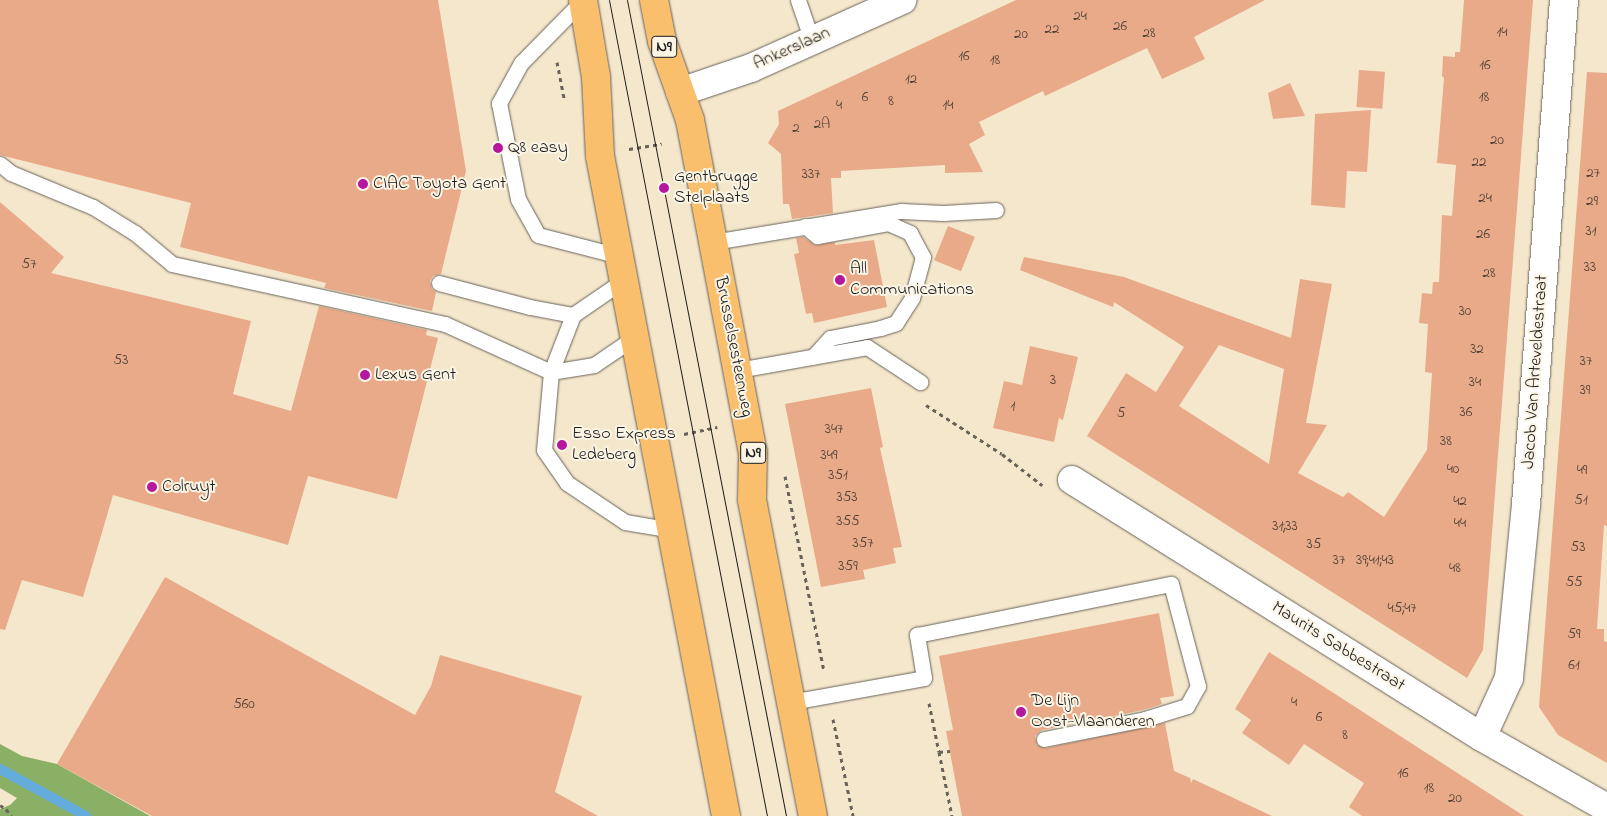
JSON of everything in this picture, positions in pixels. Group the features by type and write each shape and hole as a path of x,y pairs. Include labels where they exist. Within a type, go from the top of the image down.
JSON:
{"main road":[{"path":"583,0 596,77 600,156 673,530 726,816"},
{"name":"Brusselsesteenweg","path":"654,0 662,41 690,120 694,140 752,452 752,500 813,816"}],"street":[{"name":"Ankerslaan","path":"680,92 751,68 902,0"},
{"name":"Jacob Van Arteveldestraat","path":"1482,737 1509,678 1526,504 1564,0"},
{"name":"Maurits Sabbestraat","path":"1072,480 1482,737 1607,808"}],"lane":[{"path":"583,0 521,63 499,102 518,199 538,235 622,268 572,315 551,372 544,450 566,483 625,522 673,530"},
{"path":"798,0 812,40"},
{"path":"0,164 11,173 93,207 135,233 172,264 444,324 551,372 594,365 635,337"},
{"path":"713,242 901,211 996,210"},
{"path":"806,226 816,236 888,224 910,233 923,257 912,298 896,323 881,328 830,338 813,357"},
{"path":"439,283 530,307 572,315"},
{"path":"738,370 867,346 920,382"},
{"path":"790,702 924,678 917,635 1171,584 1198,686 1187,706 1145,719 1044,739"}],"path":[{"path":"600,156 638,147 694,140"},
{"path":"920,401 1002,454 1044,486 1072,480"},
{"path":"679,436 719,427"},
{"path":"924,678 952,816"},
{"path":"939,752 950,751"},
{"path":"0,805 11,816"}],"green space":[{"path":"0,744 22,756 57,764 150,816 0,816 0,809 10,805 17,798 0,788"}],"building":[{"path":"0,0 438,0 466,171 441,274 433,276 430,281 432,289 436,292 432,311 324,288 326,283 180,247 191,203 0,155"},
{"path":"1016,0 1265,0 1194,37 1205,59 1162,79 1147,48 1045,96 1043,91 979,122 985,135 969,144 983,172 945,173 945,165 841,171 841,178 831,178 833,213 792,219 789,204 783,204 781,154 768,143 779,124 778,111"},
{"path":"1464,0 1533,0 1483,650 1467,678 1087,436 1126,373 1156,392 1184,347 1114,302 1113,307 1020,270 1024,257 1124,277 1291,338 1300,279 1332,284 1306,423 1327,425 1298,473 1343,497 1348,492 1384,517 1427,450 1432,373 1425,372 1428,324 1419,323 1422,293 1432,294 1433,282 1439,282 1442,215 1452,216 1456,165 1437,163 1444,78 1442,76 1443,56 1455,57 1455,52 1460,52","holes":["1219,345 1284,369 1269,464 1179,406"]},
{"path":"1359,70 1385,72 1382,109 1356,107"},
{"path":"1587,72 1607,73 1607,526 1604,525 1597,629 1604,629 1604,641 1607,642 1607,763 1558,735 1539,707"},
{"path":"1290,83 1305,116 1273,119 1268,93"},
{"path":"1371,110 1367,172 1347,171 1345,208 1311,205 1315,114"},
{"path":"0,202 64,257 51,273 251,321 233,394 291,411 319,306 427,330 426,335 438,338 397,499 308,476 288,545 113,495 83,597 22,580 5,630 0,629"},
{"path":"948,226 975,237 961,271 934,260"},
{"name":"All Communications","path":"803,237 815,245 835,242 835,245 874,240 887,307 814,323 812,313 806,314 794,254 799,253 796,238"},
{"path":"1030,346 1078,357 1063,420 1059,418 1054,442 993,428 1004,381 1022,385"},
{"path":"871,388 883,447 880,448 902,547 893,548 896,563 863,570 865,579 821,587 785,404"},
{"path":"165,577 415,715 431,686 440,655 582,696 555,792 598,816 152,816 57,764"},
{"name":"De Lijn Oost-Vlaanderen","path":"1159,613 1174,696 1160,698 1162,704 1143,710 1042,730 1035,736 1037,745 1046,748 1165,723 1174,771 1190,778 1191,783 1193,779 1272,816 962,816 946,731 953,730 939,656"},
{"path":"1269,652 1524,816 1362,816 1349,807 1364,783 1304,744 1289,765 1242,733 1251,720 1235,709"}],"waterway":[{"path":"0,769 86,816"}],"tram line":[{"path":"609,0 767,816"},
{"path":"627,0 786,816"}],"place":[{"name":"Q8 easy","path":"498,148"},
{"name":"CIAC Toyota Gent","path":"363,184"},
{"name":"Gentbrugge Stelplaats","path":"664,188"},
{"name":"All Communications","path":"840,280"},
{"name":"Lexus Gent","path":"365,375"},
{"name":"Esso Express Ledeberg","path":"562,445"},
{"name":"Colruyt","path":"152,487"},
{"name":"De Lijn Oost-Vlaanderen","path":"1021,712"}]}
